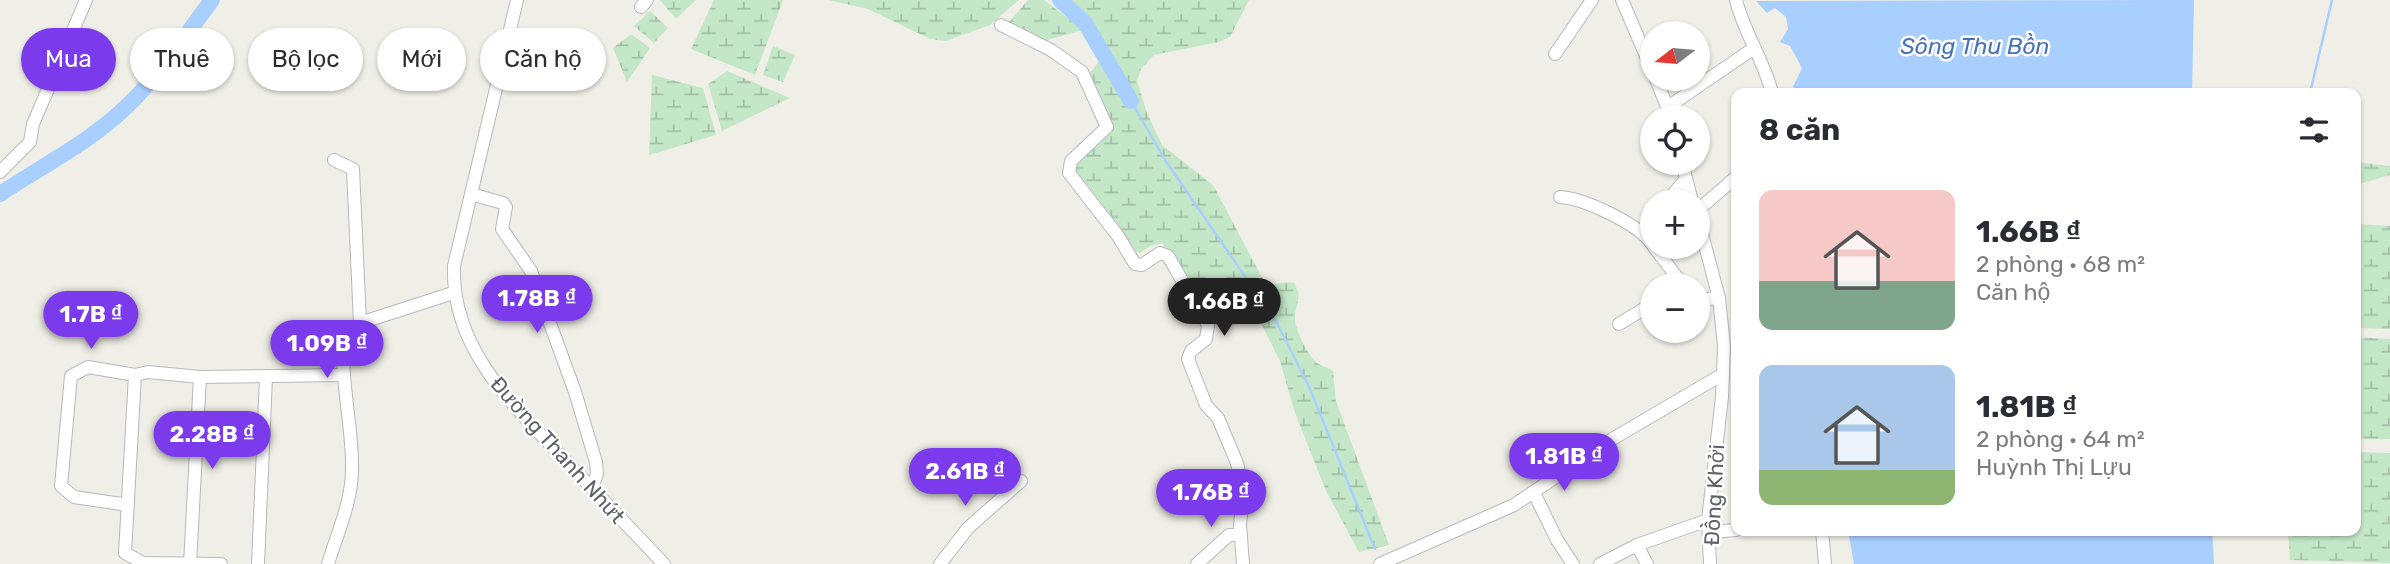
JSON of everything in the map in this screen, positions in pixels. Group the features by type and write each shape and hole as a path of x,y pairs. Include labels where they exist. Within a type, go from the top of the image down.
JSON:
{"street":[{"path":"0,172 30,142 30,132 51,76 86,0"},
{"name":"Đường Thanh Nhứt","path":"517,0 454,266 453,293 473,346 503,394 664,564"},
{"path":"1555,54 1592,0"},
{"path":"1737,0 1770,88"},
{"path":"1626,2 1640,39"},
{"path":"1001,25 1051,50 1084,74 1107,127 1071,161 1069,173 1118,236 1135,264 1142,265 1160,253 1167,254 1208,325 1206,339 1191,351 1188,359 1206,405 1218,418 1237,463 1242,492 1243,564"},
{"path":"1678,105 1754,48"},
{"path":"334,160 353,169 360,323"},
{"path":"1685,175 1689,189"},
{"path":"1677,189 1686,178"},
{"path":"1710,200 1731,181"},
{"path":"471,194 503,203 506,207 502,229 531,271 584,419 597,468 592,488"},
{"path":"1560,197 1577,198 1640,232"},
{"name":"Đồng Khởi","path":"1708,259 1730,346 1723,374 1709,526 1710,564"},
{"path":"328,564 350,490 352,470 343,375 345,335 360,323 453,293"},
{"path":"1710,299 1718,298"},
{"path":"1619,324 1640,311"},
{"path":"128,505 74,496 61,486 71,376 88,367 135,374 148,372 200,377 343,375"},
{"path":"135,374 125,554 144,563 220,564"},
{"path":"1380,564 1493,516 1535,493 1614,438 1723,374"},
{"path":"190,563 200,377"},
{"path":"258,564 266,377"},
{"path":"940,564 968,528 1021,481"},
{"path":"1535,493 1557,540 1573,564"},
{"path":"1600,564 1637,545 1709,526 1731,529"},
{"path":"1197,564 1230,535 1241,535"},
{"path":"1823,536 1825,564"},
{"path":"1637,545 1647,564"}],"green space":[{"path":"660,0 696,0 676,19"},
{"path":"714,0 783,0 755,75 691,49"},
{"path":"828,0 1019,0 990,25 946,41 930,39 868,9"},
{"path":"1028,0 1044,0 1083,30 1044,41 1009,22"},
{"path":"1072,0 1249,0 1230,37 1219,42 1154,55 1141,69 1137,81 1147,113 1162,145 1213,185 1265,283 1290,282 1297,288 1295,320 1298,331 1315,361 1333,371 1336,401 1389,545 1359,552 1326,491 1294,410 1280,361 1247,296 1204,311 1162,243 1150,246 1140,253 1127,249 1112,216 1070,169 1107,128 1086,78 1107,51 1093,24"},
{"path":"650,11 668,28 654,43 634,26"},
{"path":"631,34 650,48 627,82 613,48"},
{"path":"773,46 795,55 783,82 763,75"},
{"path":"727,71 790,98 722,131 708,84"},
{"path":"652,75 703,88 716,135 649,155"},
{"path":"2361,163 2390,166 2390,175 2361,184"},
{"path":"2361,224 2390,226 2390,329 2361,328"},
{"path":"2361,337 2390,339 2390,439 2361,439"},
{"path":"2361,452 2390,453 2390,563 2290,560 2288,536 2361,536"}],"water":[{"name":"Sông Thu Bồn","path":"2194,0 2192,88 1795,88 1802,68 1790,46 1780,42 1788,29 1786,17 1775,8 1767,13 1756,1"},
{"path":"1849,536 2212,536 2214,564 1854,564"}],"waterway":[{"path":"0,194 83,142 114,118 151,81 212,0"},
{"path":"1060,0 1085,23 1131,101"},
{"path":"2311,88 2332,0"},
{"path":"1131,101 1165,160 1277,323 1310,389 1375,549"}]}
